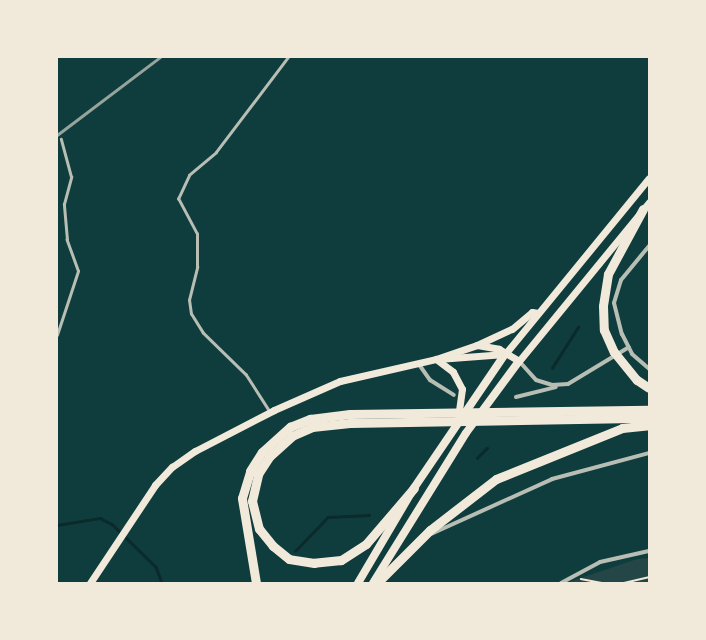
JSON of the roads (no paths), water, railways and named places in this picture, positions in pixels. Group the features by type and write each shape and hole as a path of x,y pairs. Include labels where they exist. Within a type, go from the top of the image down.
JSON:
{"highway":[{"path":"646,205 608,274 604,330 614,352 622,363 649,388"},
{"path":"358,583 414,488 454,426 505,354"},
{"path":"373,583 466,433 519,361"},
{"path":"414,488 366,544 341,560 314,563 289,559 273,546 259,529 252,501 258,474 269,457 292,436 312,427 350,423 427,422 649,410"},
{"path":"256,583 242,498 250,471 274,438 310,419 350,414 428,412 519,416 649,418"},
{"path":"377,583 422,538 496,479 622,428 649,425"}],"main road":[{"path":"436,359 505,354 649,178"},
{"path":"477,345 490,346 519,361 646,205"},
{"path":"90,583 155,485 172,467 195,451 270,412 340,381 436,359 477,345 512,329 532,312 538,313"},
{"path":"436,359 453,372 462,389 463,403 454,426"}],"street":[{"path":"649,246 621,280 614,303 629,347 649,369"},
{"path":"516,397 568,384 629,347"},
{"path":"519,361 536,380 552,385 568,384"},
{"path":"418,363 430,380 454,395"},
{"path":"422,538 552,479 649,453"},
{"path":"561,583 600,562 649,551"}],"lane":[{"path":"270,412 246,375 203,333 191,314 189,300 197,267 197,234 178,198 189,175 216,152 288,57"},
{"path":"57,335 78,271 67,240 64,204 71,177 61,139"}],"waterway":[{"path":"552,368 578,327"},
{"path":"477,458 487,448"},
{"path":"295,551 328,517 369,515"},
{"path":"57,525 100,518 112,524 156,567 162,583"}],"railway":[{"path":"57,135 160,57"}]}
